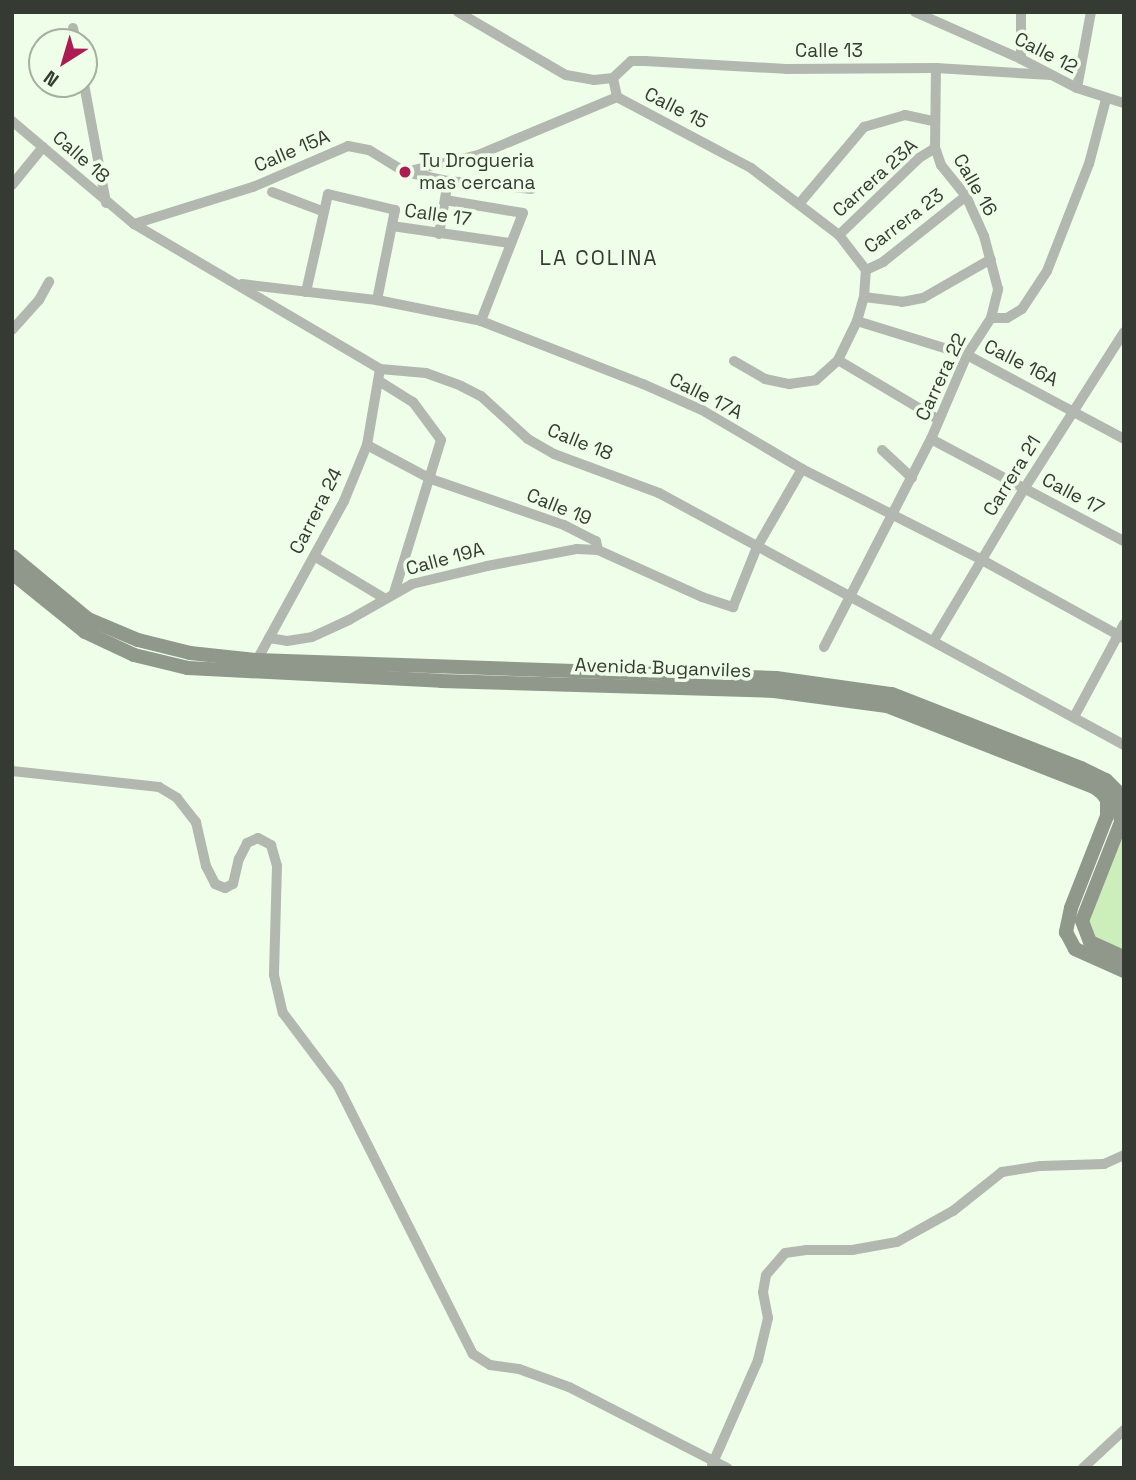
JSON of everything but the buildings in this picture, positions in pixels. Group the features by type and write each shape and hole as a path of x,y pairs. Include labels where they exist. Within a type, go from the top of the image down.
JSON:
{"main road":[{"name":"Avenida Buganviles","path":"12,555 88,619 138,640 190,653 257,660 776,678 892,694 1081,768 1106,780 1117,794"},
{"name":"Avenida Buganviles","path":"12,573 85,632 134,655 188,668 427,681 774,691 887,706 1117,794"},
{"path":"1117,794 1121,822 1082,921 1090,942 1124,957"},
{"path":"1117,794 1071,908 1066,932 1075,949 1124,971"}],"street":[{"path":"458,12 566,75 594,80 613,78"},
{"name":"Calle 12","path":"915,12 1021,59 1077,88 1124,103"},
{"path":"1021,12 1021,59"},
{"path":"1077,88 1091,12"},
{"name":"Calle 13","path":"613,78 631,61 786,69 936,68 1051,75"},
{"name":"Calle 16","path":"936,68 933,121 935,148 941,166 966,196 991,259 998,289 991,318"},
{"name":"Calle 15","path":"613,78 617,97 751,168 839,235 866,270"},
{"path":"405,172 478,155 617,97"},
{"path":"87,98 106,203"},
{"path":"991,318 1007,318 1022,309 1047,271 1089,164 1106,99"},
{"path":"799,204 864,127 905,115 933,121"},
{"name":"Calle 18","path":"12,121 134,224 380,369 426,373 481,396 528,439 554,454 659,493 1124,745"},
{"name":"Calle 15A","path":"134,224 253,187 348,146 369,150 405,172"},
{"path":"12,186 43,148"},
{"name":"Carrera 23A","path":"839,235 919,158 935,148"},
{"path":"405,172 448,181 532,189"},
{"path":"439,234 448,181"},
{"path":"272,192 322,211 306,292"},
{"name":"Calle 17","path":"322,211 328,194 395,210 393,226 510,243"},
{"name":"Carrera 23","path":"734,361 765,379 789,384 816,380 838,360 857,321 864,297 866,270 883,262 966,196"},
{"path":"445,200 523,213 481,321"},
{"path":"377,300 393,226"},
{"path":"864,297 902,302 923,298 991,259"},
{"path":"12,330 39,300 49,282"},
{"name":"Calle 17A","path":"237,283 377,300 481,321 702,410 802,469 893,513 1121,636"},
{"name":"Carrera 22","path":"824,647 932,439 967,355 991,318"},
{"name":"Calle 16A","path":"857,321 967,355 1124,439"},
{"name":"Carrera 21","path":"934,640 1024,488 1122,340"},
{"path":"838,360 939,420"},
{"name":"Carrera 24","path":"257,660 344,501 367,445 380,369"},
{"path":"314,556 389,595 431,479 441,440 413,402 379,381"},
{"name":"Calle 17","path":"932,439 1124,541"},
{"name":"Calle 19","path":"367,445 431,479 564,525 596,541 597,550 702,597 733,607 757,547"},
{"path":"882,450 912,478"},
{"path":"757,547 802,469"},
{"name":"Calle 19A","path":"269,638 287,641 312,637 349,620 412,584 577,549 597,550"},
{"path":"1074,717 1121,636 1124,624"},
{"path":"12,771 159,786 177,798 196,822 206,866 215,884 225,888 233,884 239,859 247,843 258,838 271,845 277,866 274,975 283,1013 338,1086 473,1354 490,1365 519,1369 569,1387 713,1464 727,1468"},
{"path":"713,1464 758,1360 768,1318 763,1292 766,1275 785,1254 806,1250 852,1250 897,1242 953,1211 1002,1172 1041,1166 1104,1164 1124,1155"},
{"path":"1083,1468 1124,1430"}],"green space":[{"path":"1124,789 1124,957 1099,947 1084,909 1113,844"}],"place":[{"name":"Tu Drogueria mas cercana","path":"405,172"}],"district":[{"name":"LA COLINA","path":"599,258"}]}
